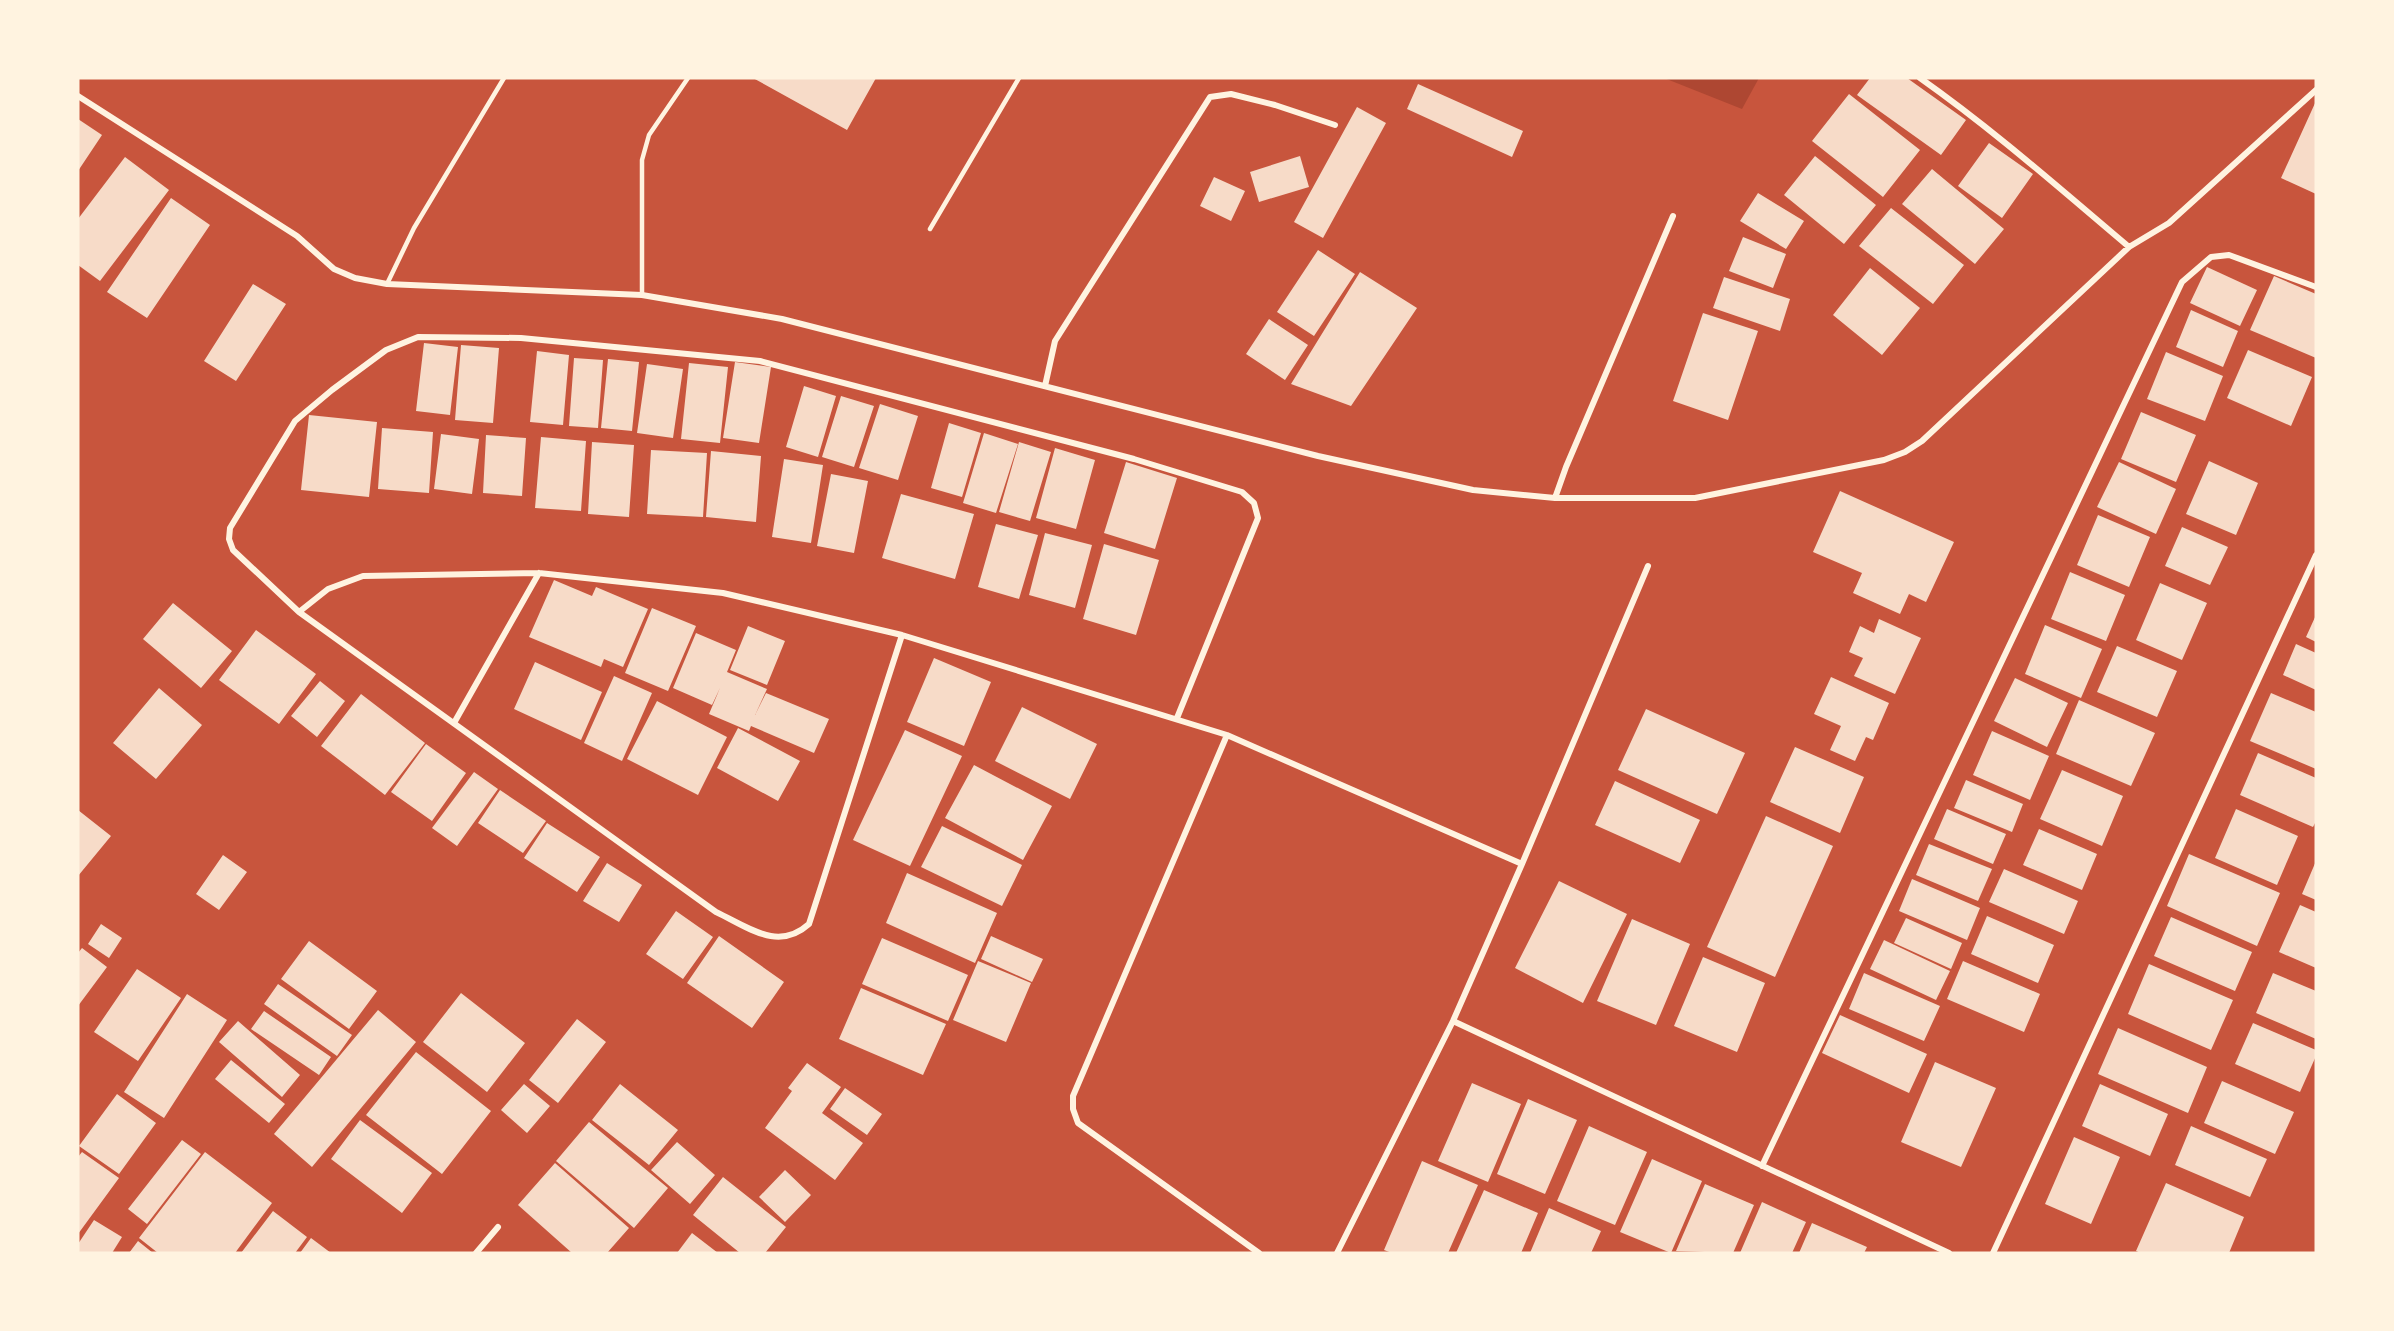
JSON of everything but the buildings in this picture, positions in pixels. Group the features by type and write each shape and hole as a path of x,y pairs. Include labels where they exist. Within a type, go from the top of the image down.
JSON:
{"street":[{"path":"1920,78 2028,160 2129,247"},
{"path":"78,96 297,236 334,269 356,278 387,284 642,296 782,319 1341,460 1473,489 1555,498 1695,498 1873,463 1905,452 1922,441 2129,247 2169,223 2316,90"},
{"path":"1045,386 1055,341 1210,97 1231,94 1275,105 1335,125"},
{"path":"1555,498 1566,467 1673,216"},
{"path":"1762,1166 2182,282 2211,257 2229,255 2316,287"},
{"path":"902,635 809,924 801,932 787,938 769,937 716,912 299,612 234,550 229,539 230,528 295,421 386,350 418,337 521,338 759,361 1134,459 1242,492 1254,503 1258,518 1177,718"},
{"path":"1994,1253 2316,555"},
{"path":"1337,1253 1453,1021 1648,566"},
{"path":"299,612 328,589 363,576 539,573 723,592 902,635 1227,735 1522,864"},
{"path":"454,723 539,573"},
{"path":"1227,735 1072,1096 1073,1109 1078,1123 1259,1253"},
{"path":"1453,1021 1949,1253"},
{"path":"476,1253 498,1227"}],"lane":[{"path":"387,284 414,228 504,78"},
{"path":"642,296 642,160 649,135 688,78"},
{"path":"930,230 1018,78"}],"shaded area":[{"path":"1664,78 1759,78 1742,109"}]}
